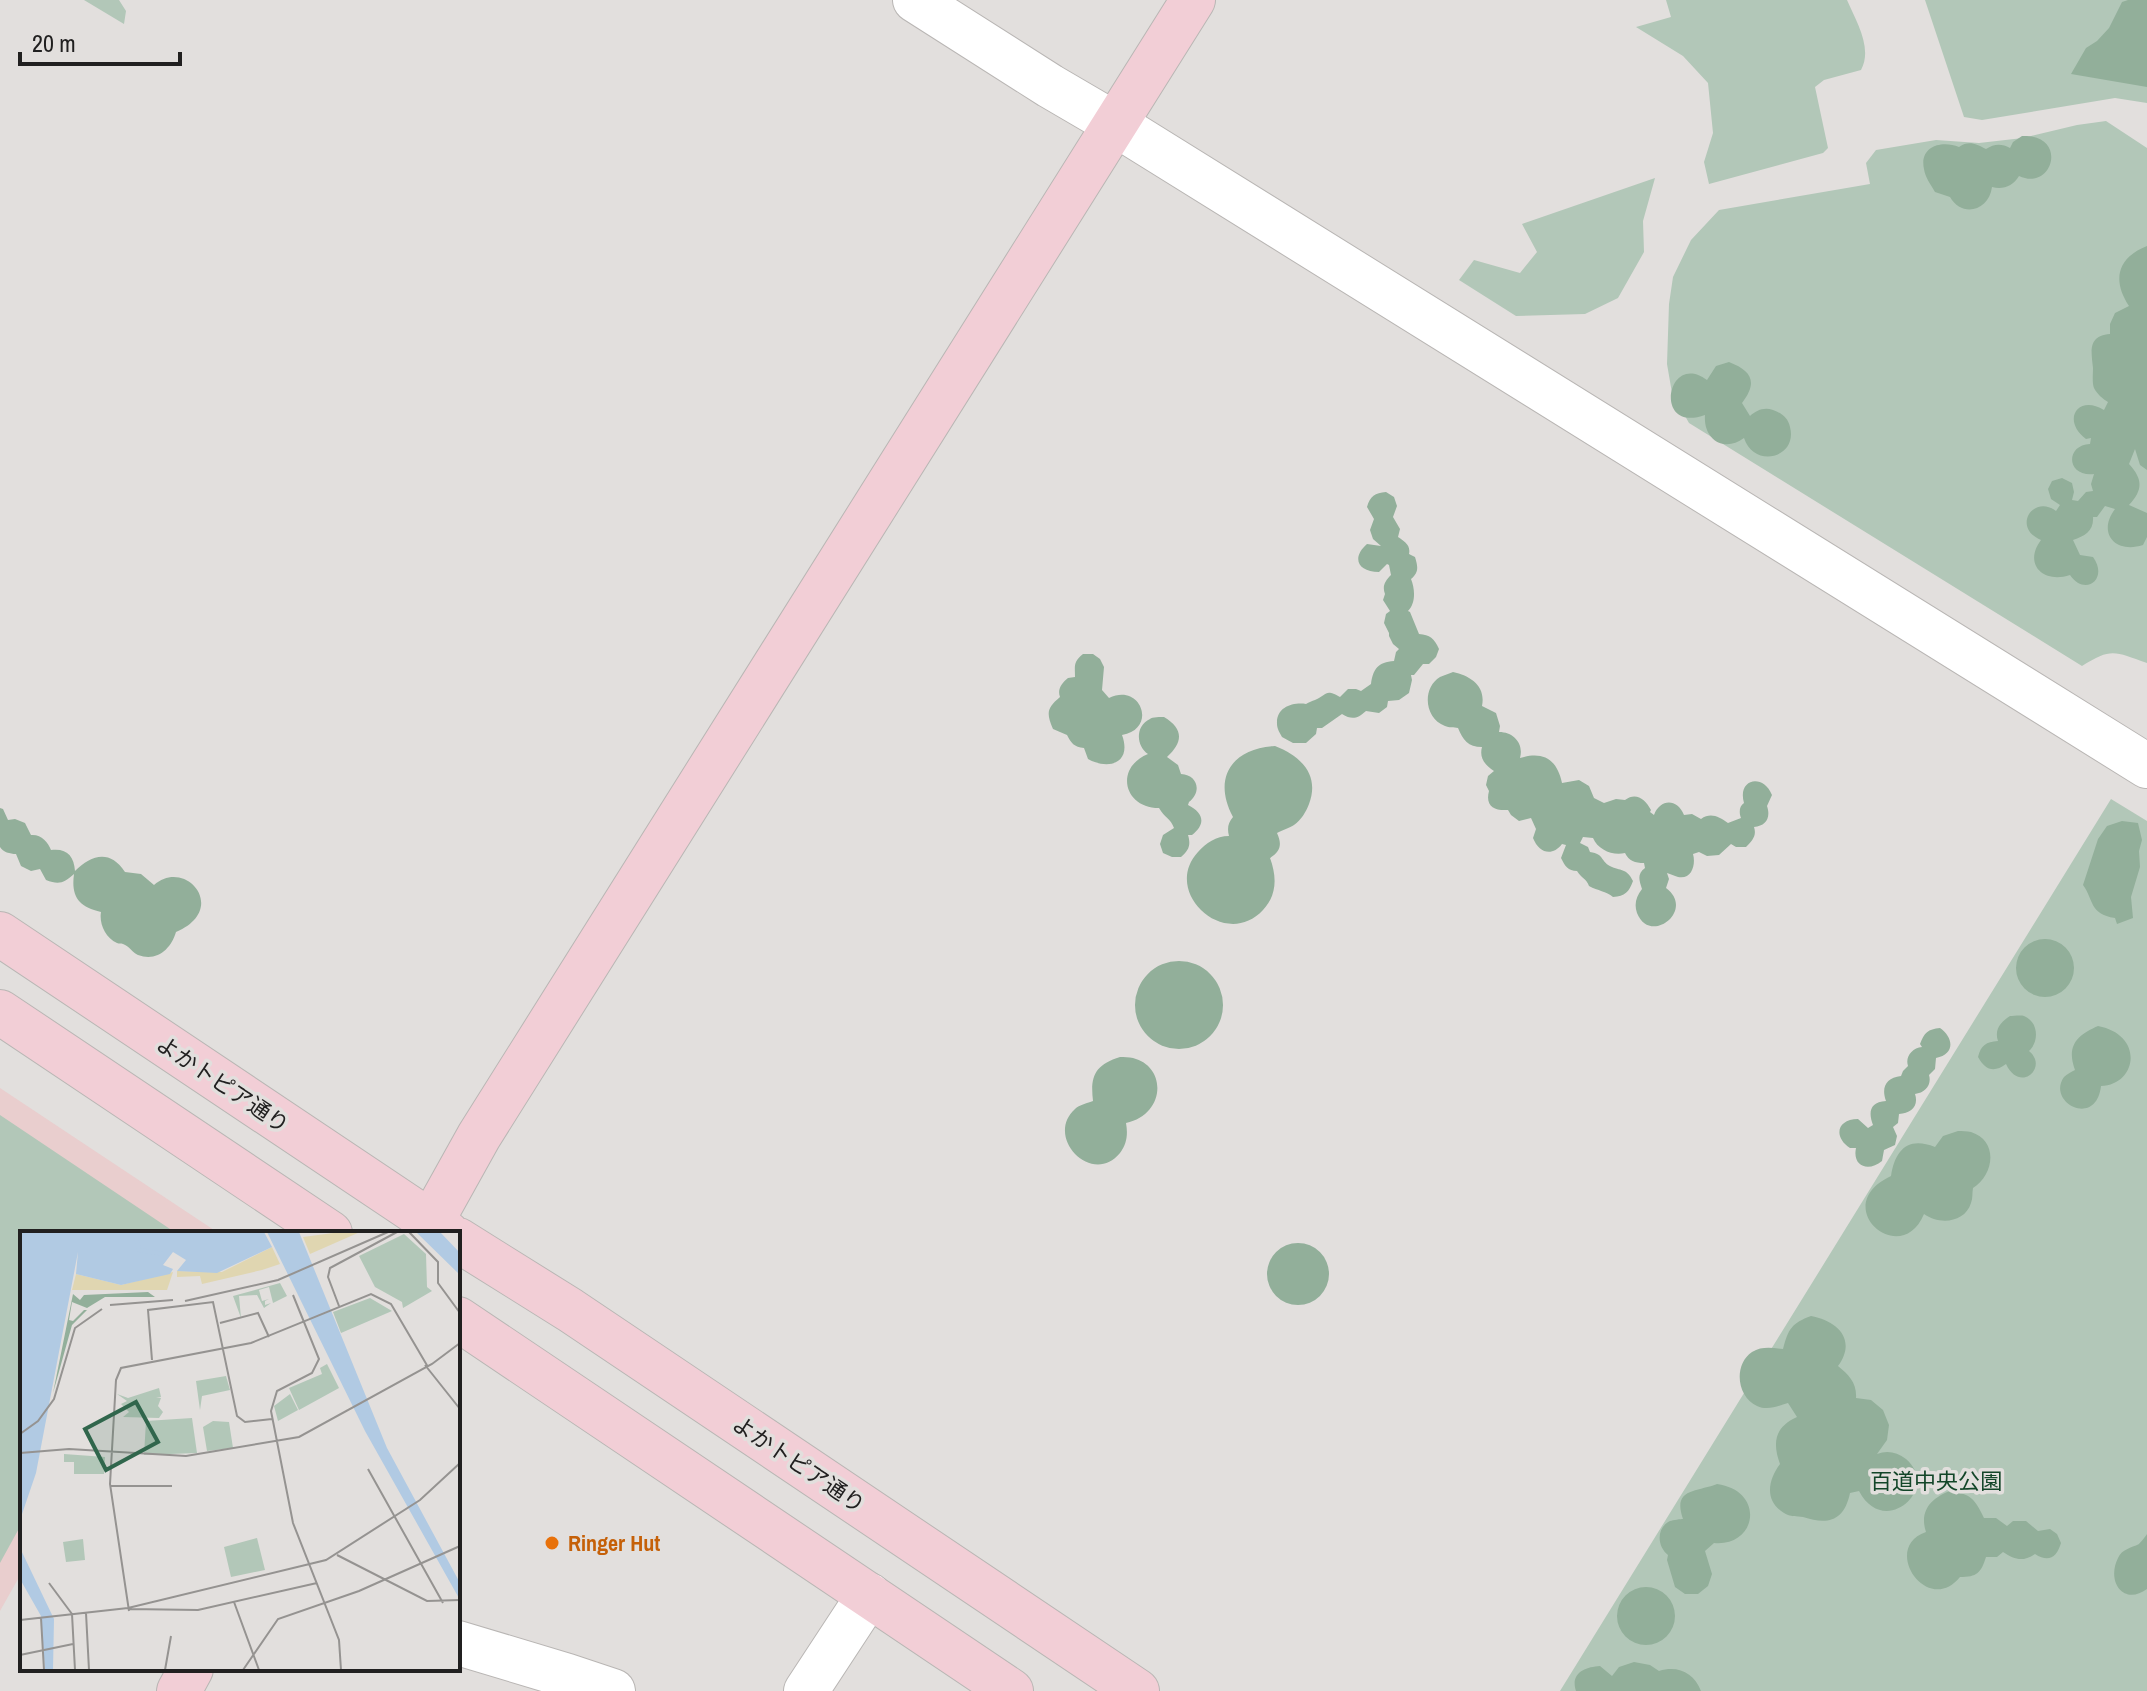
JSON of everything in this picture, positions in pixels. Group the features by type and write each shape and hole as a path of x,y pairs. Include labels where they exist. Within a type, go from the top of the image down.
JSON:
{"street":[{"path":"915,0 2147,766"},
{"path":"440,1231 479,1136 1193,0"},
{"name":"よかトピア通り","path":"0,934 439,1231"},
{"path":"0,1012 327,1231"},
{"name":"よかトピア通り","path":"460,1244 570,1310 1137,1691"},
{"path":"460,1320 1011,1691"},
{"path":"806,1691 869,1595"},
{"path":"460,1644 613,1691"},
{"path":"179,1691 190,1671"}],"shaded area":[{"path":"0,1088 214,1230 20,1231 20,1576 0,1611"}],"green space":[{"path":"84,0 119,0 126,11 124,24"},
{"path":"1666,0 1847,0 1862,35 1864,62 1861,70 1824,80 1815,87 1828,148 1823,153 1709,184 1704,162 1713,133 1708,83 1683,56 1636,27 1671,17"},
{"path":"1925,0 2147,0 2147,103 2115,98 1982,120 1964,117"},
{"path":"2147,0 2147,87 2071,74 2086,48 2109,28 2122,2"},
{"path":"2106,121 2147,148 2147,663 2114,653 2100,656 2082,666 1689,423 1672,393 1667,364 1669,304 1673,277 1691,240 1719,210 1870,184 1866,163 1876,150 1936,140 1979,143 2023,138"},
{"path":"2022,136 2037,138 2046,144 2051,152 2047,170 2031,179 2019,176 2007,186 1992,187 1986,202 1974,209 1961,208 1950,197 1935,192 1926,175 1923,161 1933,147 1946,144 1959,147 1969,143 1986,149 1998,145 2010,148"},
{"path":"1655,178 1643,221 1644,252 1618,298 1585,314 1516,316 1459,280 1474,260 1520,273 1537,252 1522,224"},
{"path":"2147,246 2147,470 2140,465 2135,449 2129,464 2140,484 2129,505 2147,513 2147,537 2143,545 2124,547 2117,544 2108,526 2115,509 2105,506 2097,517 2093,517 2088,532 2073,540 2080,555 2093,557 2097,565 2097,578 2088,585 2082,585 2070,575 2052,577 2039,570 2034,557 2041,540 2032,534 2027,521 2034,509 2048,507 2056,511 2060,505 2051,499 2048,489 2052,481 2062,478 2072,483 2072,500 2078,501 2086,492 2093,491 2091,484 2094,474 2078,471 2072,460 2076,450 2090,444 2091,438 2086,439 2079,432 2074,417 2080,407 2095,406 2104,410 2108,402 2093,386 2092,345 2098,338 2110,334 2115,313 2129,306 2120,287 2120,271 2129,257"},
{"path":"1729,362 1743,369 1750,378 1750,389 1742,403 1750,416 1770,409 1782,414 1788,421 1791,438 1782,452 1774,456 1757,454 1749,448 1744,438 1722,444 1707,431 1705,415 1688,418 1677,413 1671,393 1682,375 1693,374 1707,380 1716,366"},
{"path":"1386,492 1394,497 1397,506 1393,517 1400,529 1398,537 1408,546 1409,554 1415,557 1417,564 1417,572 1411,579 1414,600 1408,611 1419,634 1431,638 1439,649 1429,664 1423,664 1411,675 1409,693 1399,700 1388,701 1387,707 1379,713 1366,711 1354,718 1342,714 1322,728 1317,728 1316,734 1306,743 1293,743 1282,737 1278,728 1277,718 1282,710 1291,705 1306,704 1329,693 1340,697 1348,689 1361,691 1371,684 1377,667 1394,661 1399,649 1393,644 1384,623 1390,611 1383,600 1385,584 1391,575 1389,565 1379,572 1366,570 1358,559 1367,544 1381,546 1373,539 1370,530 1374,519 1367,507 1374,496"},
{"path":"1083,654 1093,654 1100,659 1104,667 1102,690 1109,698 1130,696 1141,708 1140,724 1122,735 1124,752 1117,762 1111,764 1088,759 1084,748 1075,746 1067,735 1053,729 1049,719 1052,704 1060,697 1061,686 1068,678 1075,677 1076,662"},
{"path":"1453,672 1476,683 1482,693 1482,706 1496,713 1499,732 1517,740 1521,748 1520,758 1536,756 1548,759 1557,768 1562,783 1579,780 1589,786 1594,798 1604,803 1636,797 1646,803 1654,815 1664,803 1673,803 1684,815 1692,814 1701,819 1715,816 1728,823 1741,818 1744,789 1747,784 1757,782 1768,788 1772,795 1766,821 1754,827 1754,836 1746,847 1731,844 1719,855 1707,856 1699,852 1693,854 1693,866 1687,876 1667,873 1666,888 1674,897 1676,906 1668,921 1651,926 1643,922 1636,907 1642,889 1639,877 1645,868 1644,863 1633,861 1625,853 1606,851 1593,838 1583,837 1580,843 1590,852 1598,854 1608,865 1626,872 1633,881 1626,893 1613,897 1589,886 1577,871 1567,868 1561,858 1566,845 1562,844 1550,852 1542,850 1533,838 1536,829 1531,818 1519,821 1508,810 1499,810 1490,804 1486,785 1488,776 1494,771 1481,755 1482,747 1467,742 1458,728 1438,722 1429,710 1430,688 1440,677"},
{"path":"1164,717 1175,726 1179,736 1167,757 1178,765 1181,774 1194,781 1196,794 1188,805 1201,819 1197,831 1188,835 1189,847 1181,857 1163,853 1160,844 1163,835 1174,828 1171,822 1159,808 1138,802 1128,786 1130,768 1148,754 1139,741 1142,726 1151,718"},
{"path":"1275,746 1293,755 1306,768 1312,784 1309,804 1297,823 1277,833 1280,847 1270,858 1275,879 1268,904 1248,921 1232,924 1216,920 1202,911 1192,899 1187,884 1189,868 1204,846 1229,836 1228,826 1233,817 1225,790 1230,768 1247,752"},
{"name":"百道中央公園","path":"2111,799 2147,821 2147,1691 1560,1691"},
{"path":"0,808 8,820 25,823 31,835 44,839 51,850 69,854 75,871 87,861 107,857 125,872 141,874 154,885 166,878 178,877 197,889 201,900 200,911 192,922 176,932 171,944 162,952 151,957 138,955 109,938 102,925 101,912 87,907 78,899 74,874 61,882 46,880 40,869 31,871 21,866 16,854 1,849"},
{"path":"2122,821 2138,823 2142,840 2140,867 2131,897 2133,918 2117,924 2115,918 2096,910 2083,885 2098,839 2107,826"},
{"path":"2045,939 2066,947 2074,968 2066,989 2045,997 2024,989 2016,968 2024,947"},
{"path":"1179,961 1196,965 1210,974 1219,988 1223,1005 1219,1022 1210,1036 1196,1045 1179,1049 1162,1045 1148,1036 1139,1022 1135,1005 1139,988 1148,974 1162,965"},
{"path":"2010,1016 2024,1016 2035,1027 2035,1043 2029,1051 2036,1064 2030,1075 2025,1077 2012,1073 2006,1064 1998,1069 1987,1067 1978,1057 1985,1045 1998,1041 1999,1026"},
{"path":"2098,1026 2113,1031 2123,1039 2131,1059 2122,1077 2113,1084 2101,1086 2097,1099 2091,1106 2082,1109 2066,1102 2060,1086 2064,1077 2075,1070 2072,1054 2075,1042"},
{"path":"1940,1028 1950,1041 1947,1053 1936,1058 1935,1069 1929,1075 1929,1085 1915,1094 1913,1108 1899,1114 1898,1123 1893,1127 1897,1136 1895,1145 1884,1150 1882,1161 1863,1166 1857,1160 1856,1148 1850,1148 1841,1139 1842,1125 1858,1119 1868,1128 1873,1125 1872,1108 1886,1101 1886,1084 1901,1076 1908,1066 1910,1054 1922,1047 1920,1044 1925,1034"},
{"path":"1120,1057 1133,1058 1152,1071 1156,1080 1155,1101 1139,1118 1126,1123 1126,1139 1120,1153 1109,1162 1097,1164 1085,1161 1068,1144 1065,1132 1067,1120 1077,1108 1093,1101 1092,1085 1100,1068"},
{"path":"0,1115 173,1231 20,1231 20,1527 0,1563"},
{"path":"1958,1131 1980,1136 1989,1150 1989,1167 1973,1188 1968,1210 1957,1218 1944,1221 1924,1214 1913,1230 1900,1236 1887,1234 1875,1227 1867,1216 1866,1202 1873,1189 1891,1176 1900,1152 1917,1143 1935,1147 1943,1136"},
{"path":"1298,1243 1310,1245 1320,1252 1327,1262 1327,1286 1320,1296 1310,1303 1298,1305 1286,1303 1276,1296 1269,1286 1267,1274 1269,1262 1276,1252 1286,1245"},
{"path":"1811,1316 1829,1322 1842,1333 1846,1348 1838,1366 1852,1380 1856,1398 1871,1400 1883,1410 1889,1425 1887,1440 1877,1454 1888,1452 1899,1455 1915,1471 1917,1483 1913,1495 1894,1510 1882,1510 1870,1505 1859,1491 1850,1493 1844,1510 1827,1521 1789,1515 1773,1503 1771,1483 1780,1464 1777,1436 1784,1425 1797,1417 1788,1403 1765,1408 1750,1402 1742,1388 1740,1372 1752,1352 1763,1348 1783,1349 1792,1328"},
{"path":"1717,1484 1733,1489 1743,1497 1749,1507 1750,1518 1740,1536 1728,1542 1714,1543 1705,1551 1712,1574 1708,1586 1698,1594 1685,1594 1675,1587 1668,1555 1660,1542 1660,1532 1670,1521 1683,1519 1680,1509 1684,1496"},
{"path":"1950,1491 1972,1498 1984,1518 1996,1518 2007,1526 2013,1521 2026,1521 2038,1531 2050,1529 2057,1534 2061,1543 2057,1552 2048,1558 2035,1554 2019,1559 2003,1552 1997,1557 1986,1557 1978,1573 1960,1577 1947,1587 1935,1589 1923,1585 1908,1564 1907,1551 1913,1540 1926,1532 1924,1518 1928,1506"},
{"path":"2147,1534 2147,1589 2131,1595 2119,1589 2114,1575 2115,1567 2120,1555 2139,1544"},
{"path":"1646,1587 1667,1595 1675,1616 1667,1637 1646,1645 1625,1637 1617,1616 1625,1595"},
{"path":"1634,1662 1650,1665 1659,1671 1673,1669 1684,1672 1694,1679 1701,1691 1576,1691 1575,1680 1584,1670 1600,1666 1612,1676 1619,1667"}],"place":[{"name":"Ringer Hut","path":"552,1543"}]}
